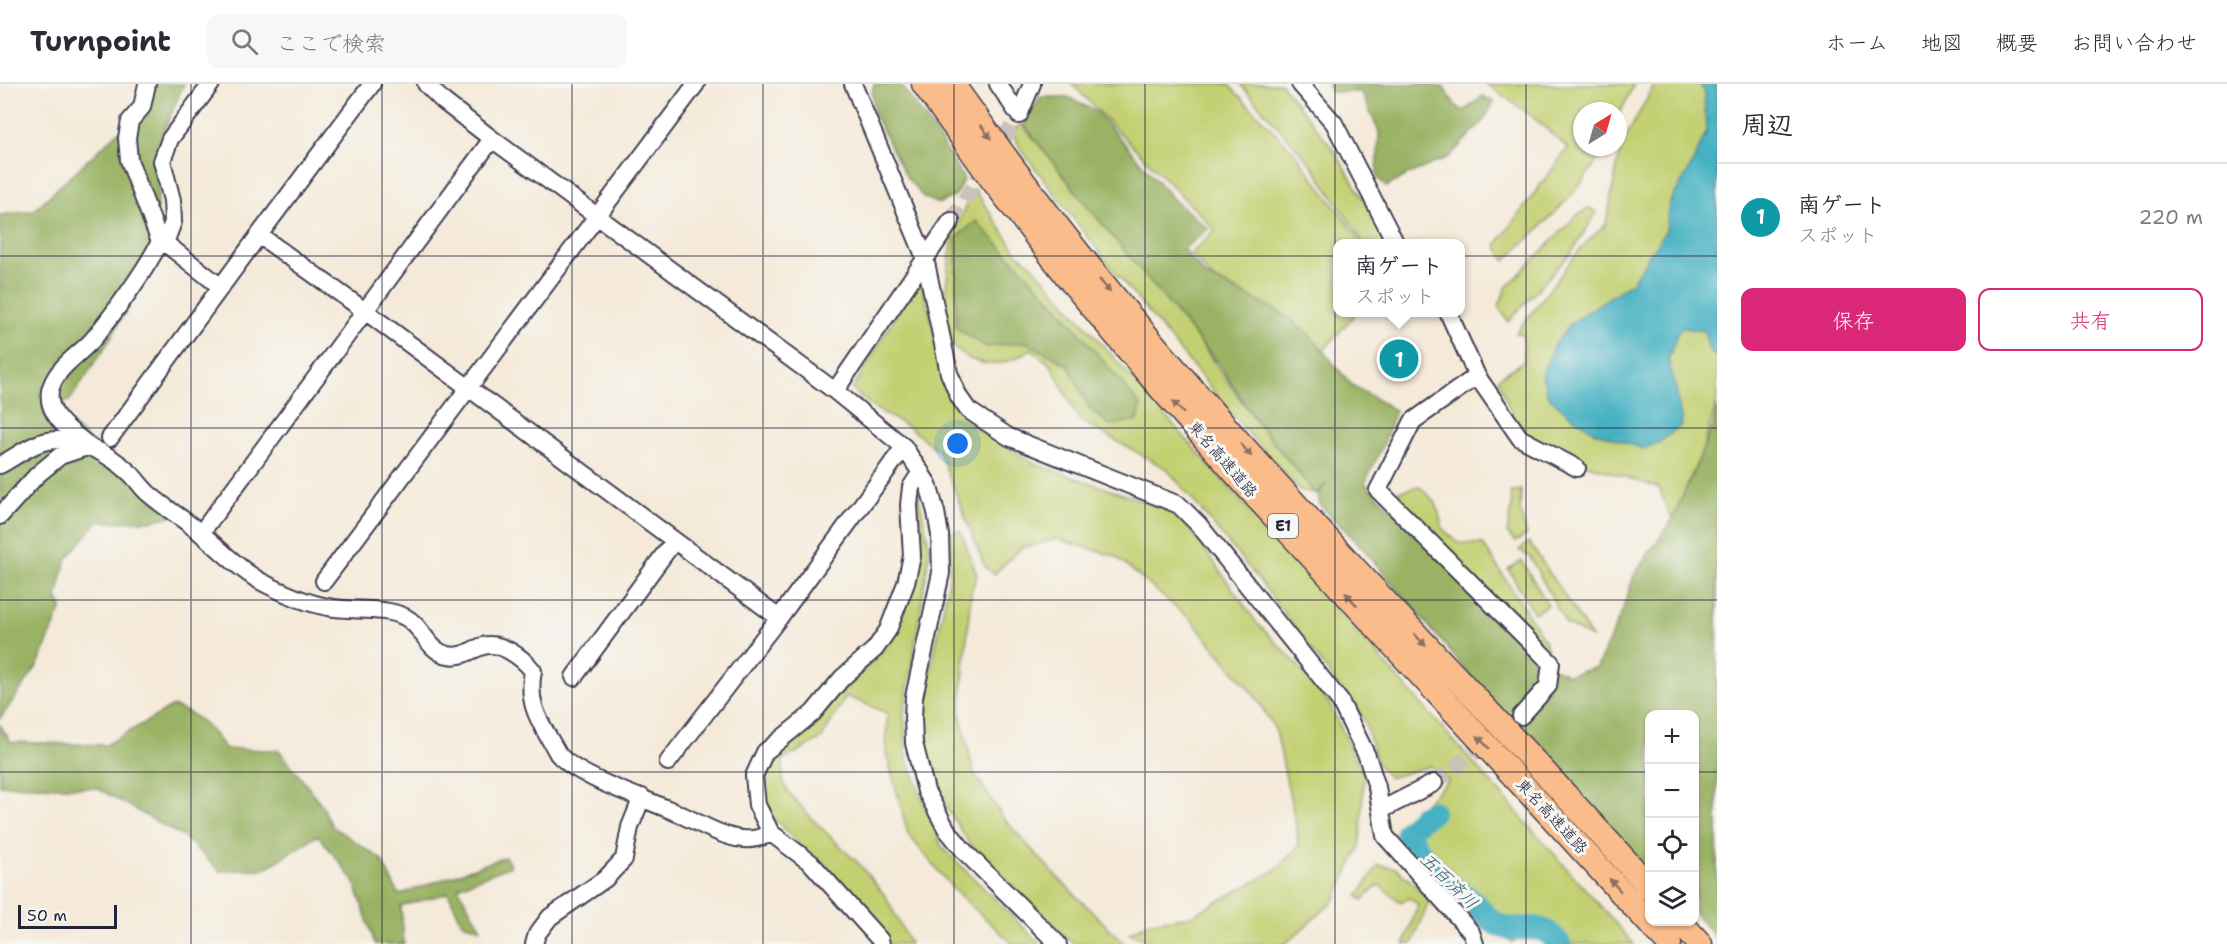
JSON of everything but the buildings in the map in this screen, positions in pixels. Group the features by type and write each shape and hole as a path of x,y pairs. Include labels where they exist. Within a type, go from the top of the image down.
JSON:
{"highway":[{"name":"東名高速道路","path":"924,84 992,179 1068,277 1153,379 1255,495 1669,944"},
{"name":"東名高速道路","path":"952,84 1086,263 1170,364 1272,480 1645,883"},
{"path":"1684,926 1700,944"}],"street":[{"path":"147,84 142,107 130,122 127,138 129,160 160,242 116,311 93,339 55,378 50,393 53,408 59,420 89,446 109,456 131,474 147,493 201,533 258,580 293,596 328,607 404,616 416,625 433,649 447,655 463,655 484,646 512,652 523,658 533,671 530,688 531,702 558,754 563,760 594,778 734,838 752,840 771,833"},
{"path":"211,84 170,139 162,161 173,211 173,222 165,243 221,287"},
{"path":"110,438 372,84"},
{"path":"426,84 443,101 835,391 904,447 928,484 936,512 941,573 914,697 914,743 926,791 947,830 965,852 1058,944"},
{"path":"324,581 696,84"},
{"path":"853,84 925,258 949,373 959,397 968,410 1009,437 1179,505 1232,564 1340,701 1367,756 1377,787 1386,836 1471,932 1475,944"},
{"path":"998,84 1019,115 1032,84"},
{"path":"1300,84 1334,123 1394,239"},
{"path":"201,533 492,138"},
{"path":"835,391 951,221"},
{"path":"259,235 779,618"},
{"path":"1450,317 1477,376 1520,438 1577,468"},
{"path":"1477,376 1413,421 1378,490 1551,663 1548,686 1521,716"},
{"path":"0,465 41,442 62,441 89,446"},
{"path":"0,516 37,476 60,456 89,446"},
{"path":"668,762 779,618 904,447"},
{"path":"881,944 880,940 811,863 771,833 757,806 754,776 765,752 813,714 842,678 875,649 888,630 906,583 912,556 909,505 911,487 921,472"},
{"path":"574,677 675,541"},
{"path":"1381,810 1434,783"},
{"path":"534,944 537,934 550,917 605,879 624,859 630,826 642,797"}],"green space":[{"path":"144,84 184,84 162,135 156,224 165,243 107,344 70,400 53,408 172,516 150,521 97,522 66,560 57,597 62,607 38,665 0,719 0,215 33,211 119,131 130,161"},
{"path":"874,84 900,84 932,127 964,179 956,195 938,204 923,197 907,178 874,114 872,93"},
{"path":"1072,84 1228,84 1295,153 1359,239 1333,239 1333,317 1353,317 1323,351 1306,331 1283,314 1212,278 1191,253 1215,230"},
{"path":"1240,84 1281,84 1334,150 1387,239 1361,239 1311,164"},
{"path":"1327,84 1421,84 1443,87 1456,106 1464,111 1483,96 1494,102 1484,120 1449,157 1411,173 1386,187 1377,177 1379,132 1361,92 1331,92"},
{"path":"1486,84 1634,84 1626,102 1573,102 1573,156 1599,156 1573,194 1505,261 1496,245 1568,148 1528,113"},
{"path":"1655,84 1717,84 1717,401 1703,449 1672,520 1659,488 1579,462 1520,437 1498,378 1524,361 1523,335 1516,333 1581,248 1606,224 1619,156 1627,156 1627,135"},
{"path":"1040,97 1068,97 1097,112 1173,199 1208,229 1183,249 1205,275 1283,314 1306,331 1352,385 1395,410 1384,443 1365,483 1546,664 1569,675 1597,667 1622,612 1635,573 1672,520 1713,426 1717,406 1717,940 1699,918 1699,710 1645,710 1645,864 1601,829 1358,543 1320,506 1318,494 1326,484 1316,494 1259,425 1218,363 1088,207 1024,125"},
{"path":"1022,124 1199,341 1258,424 1315,493 1300,490 1243,427 1110,266 1022,151 1011,131"},
{"path":"974,189 1018,254 1031,264 1634,944 1546,944 1534,935 1512,942 1470,900 1446,892 1409,853 1397,830 1448,781 1431,766 1389,778 1376,762 1365,721 1259,580 1167,469 1079,420 1051,365 1031,349 1002,363 986,364 970,359 956,349 946,336 941,303 946,287 953,233"},
{"path":"1589,208 1597,212 1571,253 1508,322 1499,306 1506,288 1576,216"},
{"path":"976,221 1057,306 1141,406 1138,421 1110,425 1089,408 1068,365 1026,342 986,347 956,328 956,238"},
{"path":"922,284 945,374 971,425 1035,464 1172,511 1193,533 1257,623 1294,661 1329,703 1364,776 1360,846 1334,901 1285,944 1156,944 1129,933 1150,922 1191,916 1274,871 1298,847 1297,830 1276,731 1257,699 1192,621 1115,556 1057,539 1021,548 994,574 985,567 939,451 907,426 874,408 852,389 913,287"},
{"path":"1419,486 1436,503 1443,529 1458,543 1483,544 1545,641 1551,663 1399,504 1397,492"},
{"path":"1521,490 1520,510 1527,535 1515,542 1507,533 1512,505 1510,492"},
{"path":"918,493 930,550 904,713 907,759 942,847 1040,944 1013,944 953,889 908,834 886,752 887,713 846,696 822,738 783,760 783,781 787,790 813,820 860,865 886,897 910,944 888,944 778,822 764,813 764,765 797,739 898,632 916,562 915,507"},
{"path":"961,531 977,575 971,592 960,714 974,773 1004,819 1058,878 1125,944 1074,944 969,843 931,783 919,729 950,575 950,532"},
{"path":"1529,542 1593,639 1566,624 1530,557 1519,550"},
{"path":"1522,561 1548,605 1534,613 1508,569"},
{"path":"173,706 203,723 225,749 279,750 322,805 332,826 381,859 399,895 505,857 511,866 458,887 481,929 462,923 448,893 401,906 404,944 375,944 354,881 318,835 265,869 220,871 184,837 97,788 0,785 0,725 11,742 106,745"},
{"path":"1378,865 1396,868 1430,899 1412,944 1404,944 1418,905 1410,898 1400,902 1379,885 1362,900 1358,896"}],"water":[{"path":"1701,84 1717,84 1717,357 1710,353 1704,331 1683,328 1678,332 1668,360 1676,387 1682,425 1658,443 1643,449 1593,431 1567,413 1548,396 1542,375 1553,347 1571,323 1632,282 1666,230 1669,204 1690,168 1706,133 1704,95"}],"waterway":[{"name":"五百済川","path":"1432,812 1407,832 1435,871 1494,922 1514,929 1544,930 1559,944"}],"tunnel":[{"path":"951,221 1019,115"},
{"path":"1434,783 1521,716"}],"place":[{"name":"南ゲート","path":"1399,359"}]}
